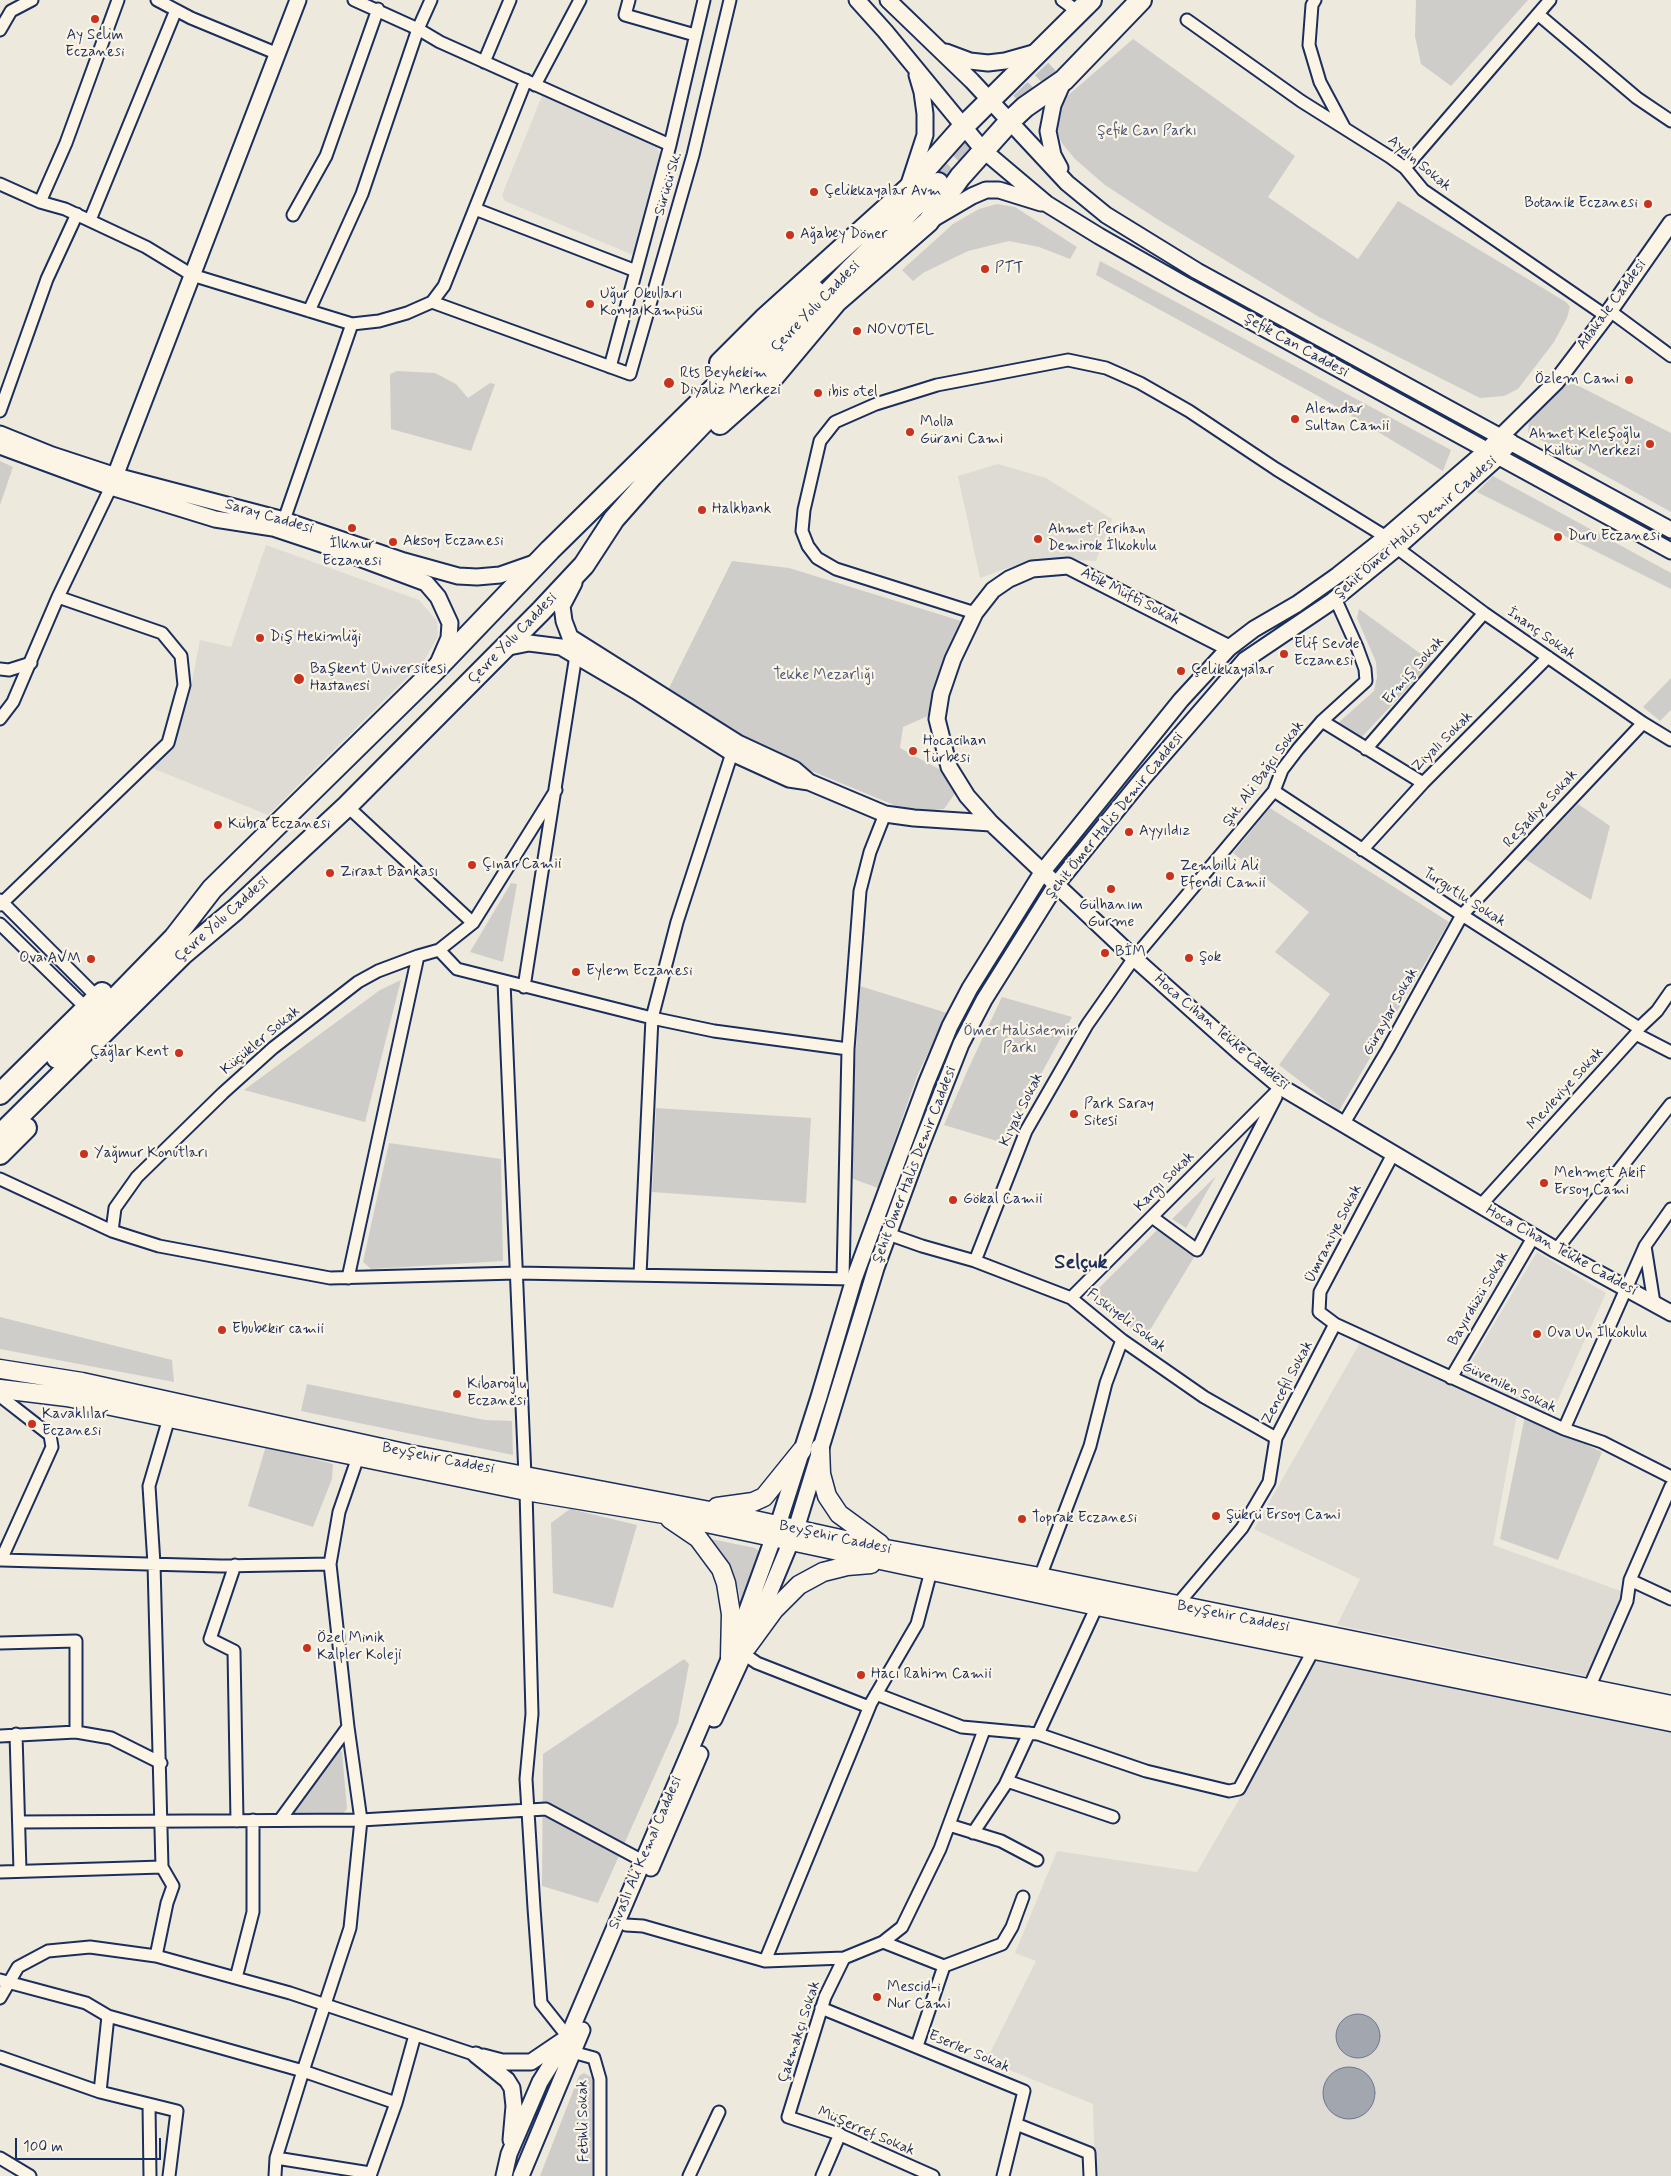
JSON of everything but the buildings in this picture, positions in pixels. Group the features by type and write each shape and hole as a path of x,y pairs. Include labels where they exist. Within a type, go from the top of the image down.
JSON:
{"highway":[{"path":"1050,65 1098,0"},
{"path":"1050,65 1130,0"},
{"path":"634,469 679,405 764,319 908,189 963,127 990,100 1050,65 1141,0"},
{"path":"614,519 774,376 836,302 928,222 960,176 1025,107 1050,65 1082,4"},
{"name":"Çevre Yolu Caddesi","path":"0,1116 174,938 212,889 436,669 539,562 932,179 853,267 652,476 614,519 584,565 488,665 347,806 235,910 184,953 0,1135"},
{"path":"0,1094 166,929 212,889"},
{"path":"0,1154 192,960 235,910"}],"main road":[{"path":"114,481 298,0"},
{"name":"Şefik Can Caddesi","path":"857,0 913,64 946,107 983,150 1053,207 1099,236 1183,284 1671,551"},
{"name":"Şefik Can Caddesi","path":"888,0 933,46 972,81 1068,183 1106,215 1166,253 1671,530"},
{"path":"933,46 955,57 988,63 1005,61 1050,65 1053,105 1048,131 1053,155 1068,183"},
{"path":"908,189 925,136 926,114 922,92 913,64"},
{"path":"928,222 972,196 986,190 999,190 1053,207"},
{"name":"Adakale Caddesi","path":"1505,439 1556,382 1608,314 1671,223"},
{"name":"Saray Caddesi","path":"0,434 114,481 215,519 273,528 426,583 438,597 450,623 449,638 436,669"},
{"name":"Şehit Ömer Halis Demir Caddesi","path":"785,1533 820,1448 888,1234 961,1044 984,1000 1056,885 1143,778 1245,660 1335,598 1397,548 1505,439"},
{"name":"Saray Caddesi","path":"0,446 114,481 284,520 404,561 458,576 500,575 539,562"},
{"name":"Şehit Ömer Halis Demir Caddesi","path":"785,1533 802,1450 848,1279 950,1026 970,988 1043,871 1181,700 1229,648 1254,629 1297,604 1330,581 1492,453"},
{"path":"584,565 562,606 564,621 570,637 738,743 794,769 809,782"},
{"name":"Atik Müfti Sokak","path":"991,823 967,796 949,767 937,719 942,694 953,659 975,613 993,590 1009,579 1032,569 1068,566 1229,648"},
{"path":"488,665 509,647 529,643 561,647 732,753 789,779 809,782 885,814 914,818 991,823"},
{"name":"Hoca Cihan Tekke Caddesi","path":"991,823 1134,958 1281,1087 1556,1250 1671,1312"},
{"name":"Beyşehir Caddesi","path":"0,1369 82,1382 409,1454 526,1484 664,1514 785,1533 887,1555 1040,1577 1671,1705"},
{"name":"Beyşehir Caddesi","path":"0,1389 67,1397 358,1457 704,1510 785,1533"},
{"path":"820,1448 821,1474 827,1496 832,1504 839,1514 887,1555"},
{"path":"704,1510 753,1502 764,1497 802,1450"},
{"path":"664,1514 698,1538 720,1569 726,1583 740,1653"},
{"name":"Sivaslı Ali Kemal Caddesi","path":"521,2176 626,1925 682,1799 785,1533"},
{"path":"740,1653 774,1610 799,1585 823,1572 887,1555"},
{"name":"Beyşehir Caddesi","path":"887,1555 931,1571 1671,1722"},
{"name":"Sivaslı Ali Kemal Caddesi","path":"504,2176 509,2154 540,2082 568,2037 644,1861 740,1653"},
{"path":"476,2055 502,2062 531,2062 568,2037"},
{"path":"476,2055 507,2080 512,2088 514,2106 509,2154"}],"street":[{"path":"0,30 11,11 32,0"},
{"path":"40,202 66,143 118,0"},
{"path":"156,0 278,54"},
{"path":"354,0 378,9 440,42 670,145"},
{"path":"309,311 362,194 418,29 431,0"},
{"path":"484,62 510,0"},
{"path":"0,186 90,220 146,247 192,275 352,324 379,321 407,313 432,302 444,286 475,209 531,82 580,0"},
{"path":"629,0 625,15 695,35"},
{"name":"Sürücü Sk.","path":"704,0 670,145 610,366 630,374 693,155 730,0"},
{"path":"1062,0 1082,4"},
{"path":"1315,0 1312,5 1309,45 1320,82 1344,128"},
{"path":"1405,168 1550,0"},
{"path":"293,214 326,156 378,9"},
{"path":"90,220 176,10"},
{"path":"1539,15 1637,98 1671,122"},
{"name":"Aydın Sokak","path":"1187,20 1301,101 1405,168 1423,190 1671,356"},
{"path":"475,209 636,270"},
{"path":"0,411 47,279 77,214"},
{"path":"432,302 610,366"},
{"path":"284,520 352,324"},
{"path":"975,613 836,568 817,558 808,546 802,531 804,510 820,441 835,422 876,404 937,384 1068,360 1106,368 1140,383 1189,410 1276,469 1386,537"},
{"path":"0,719 13,702 58,597 114,481"},
{"name":"İnanç Sokak","path":"1397,548 1484,613 1642,723 1671,740"},
{"path":"58,597 162,632 181,656 184,685 168,743 1,903 91,1003"},
{"name":"Şht. Ali Bağcı Sokak","path":"1134,958 1274,791 1282,770 1322,721 1366,681 1357,647 1335,598"},
{"name":"Ermiş Sokak","path":"1366,749 1484,613"},
{"path":"524,987 576,655"},
{"name":"Ziyalı Sokak","path":"1362,850 1423,783 1548,657"},
{"path":"0,669 9,670 31,663"},
{"path":"1322,721 1423,783"},
{"name":"Reşadiye Sokak","path":"1462,915 1642,723"},
{"path":"640,1274 652,1018 677,922 732,753"},
{"name":"Küçükler Sokak","path":"112,1231 116,1208 137,1176 273,1048 358,982 418,956 439,950 473,923 556,790"},
{"name":"Turgutlu Sokak","path":"1274,791 1671,1052"},
{"path":"347,806 473,923"},
{"path":"0,1179 112,1231 159,1246 330,1278 516,1273 848,1279 848,1049 860,891 870,852 885,814"},
{"name":"Güraylar Sokak","path":"1344,1123 1388,1049 1462,915"},
{"path":"0,924 80,1002 91,1003"},
{"path":"439,950 457,969 652,1018 714,1031 848,1049"},
{"path":"348,1278 418,956"},
{"name":"Kıyak Sokak","path":"974,1261 1026,1131 1086,1024 1134,958"},
{"path":"504,982 526,1484 532,1714 526,1779 542,2003 568,2037"},
{"name":"Mevleviye Sokak","path":"1480,1206 1657,1011 1671,991"},
{"path":"1152,1217 1197,1250 1281,1087"},
{"name":"Kargı Sokak","path":"1071,1298 1281,1087"},
{"path":"1556,1250 1671,1104"},
{"name":"Ümraniye Sokak","path":"1335,1324 1319,1312 1320,1292 1393,1154"},
{"path":"1564,1429 1645,1246 1671,1209"},
{"name":"Fıskiyeli Sokak","path":"888,1234 974,1261 1071,1298 1122,1340 1204,1397 1276,1438"},
{"name":"Bayırdüzü Sokak","path":"1451,1378 1534,1236"},
{"path":"1645,1246 1654,1303"},
{"name":"Güvenilen Sokak","path":"1335,1324 1564,1429 1602,1442 1671,1477"},
{"name":"Zencefil Sokak","path":"1177,1605 1242,1528 1269,1482 1276,1438 1335,1324"},
{"path":"1040,1577 1090,1446 1106,1383 1122,1340"},
{"path":"0,1396 50,1435 52,1447 1,1560 235,1565 330,1564"},
{"path":"156,1956 167,1903 173,1886 162,1867 161,1763 154,1564 148,1486 169,1418"},
{"path":"275,2176 276,2158 350,1928 361,1820 348,1728 330,1564 339,1512 358,1457"},
{"path":"1589,1688 1626,1600 1630,1580 1671,1486"},
{"path":"235,1565 210,1639 234,1651 237,1821"},
{"path":"765,1961 869,1707 917,1624 931,1571"},
{"path":"1630,1580 1671,1600"},
{"path":"973,1833 1007,1781 1034,1733 1097,1606"},
{"path":"0,1643 76,1641 76,1732"},
{"path":"876,1694 962,1727 1034,1733 1146,1771 1229,1791 1239,1789 1314,1649"},
{"path":"740,1653 757,1663 869,1707"},
{"path":"280,1820 348,1728"},
{"path":"626,1925 643,1926 765,1961 844,1958 883,1942 902,1927 940,1849 984,1730"},
{"path":"0,1736 76,1732 111,1738 161,1763"},
{"path":"16,1734 20,1871"},
{"path":"1007,1781 1113,1817"},
{"path":"19,1822 361,1820 546,1809 644,1861"},
{"path":"236,1978 253,1912 253,1820"},
{"path":"949,1826 1001,1841 1037,1860"},
{"path":"0,1872 162,1867"},
{"path":"883,1942 944,1966 1002,1944 1012,1926 1023,1897"},
{"path":"0,1998 4,1981 18,1967 48,1951 90,1947 156,1956 290,1993 476,2055"},
{"name":"Çakmakçı Sokak","path":"788,2117 821,2008 844,1958"},
{"path":"917,2046 944,1966"},
{"path":"4,1981 86,2004 108,2016 303,2071 396,2103"},
{"name":"Eserler Sokak","path":"821,2008 1024,2091 1002,2176"},
{"path":"100,2092 108,2016"},
{"path":"276,2158 370,2175 396,2103 415,2036"},
{"name":"Fetihli Sokak","path":"572,2052 594,2058 600,2079 600,2176"},
{"path":"0,2057 100,2092 177,2111 169,2176"},
{"path":"148,2104 150,2176"},
{"path":"689,2176 719,2112"},
{"name":"Müşerref Sokak","path":"788,2117 840,2134 907,2171 933,2176"},
{"path":"1016,2124 1089,2153 1090,2176"},
{"path":"822,2176 840,2134"},
{"path":"0,2158 30,2176"}],"shaded area":[{"path":"544,91 654,142 661,156 633,255 505,201 502,195"},
{"name":"Ahmet Perihan Demirok İlkokulu","path":"998,464 1046,478 1112,519 1096,561 1054,559 1016,565 980,578 958,476"},
{"name":"Başkent Üniversitesi Hastanesi","path":"266,545 419,600 437,621 438,636 424,661 268,815 152,768 165,752 189,696 200,640 231,647"},
{"name":"Ova Un İlkokulu","path":"1537,1252 1606,1293 1551,1415 1463,1376"},
{"path":"1362,1339 1517,1414 1493,1545 1632,1595 1591,1677 1337,1625 1360,1579 1254,1529"},
{"path":"1312,1659 1671,1730 1671,2176 1095,2176 1093,2104 980,2058 991,2051 1036,1961 1015,1953 1057,1851 1197,1872 1266,1753"},
{"path":"1358,2014 1370,2018 1376,2024 1380,2036 1376,2048 1370,2054 1358,2058 1346,2054 1340,2048 1336,2036 1340,2024 1346,2018"},
{"path":"1349,2067 1359,2069 1367,2075 1373,2083 1375,2093 1373,2103 1367,2111 1359,2117 1349,2119 1339,2117 1331,2111 1325,2103 1323,2093 1325,2083 1331,2075 1339,2069"}],"green space":[{"path":"1416,0 1528,0 1451,86 1421,64 1415,36"},
{"name":"Şefik Can Parkı","path":"1133,39 1295,156 1268,197 1358,259 1398,201 1566,302 1570,307 1567,318 1554,342 1518,389 1504,396 1480,398 1319,317 1157,219 1105,185 1075,159 1061,142 1058,132 1058,115 1065,98"},
{"path":"997,204 1015,207 1077,247 1070,259 1039,247 1009,241 968,251 923,273 913,281 902,270 953,224 979,209"},
{"path":"1100,261 1451,450 1443,471 1320,397 1096,275"},
{"path":"397,371 435,373 456,384 468,398 490,383 495,384 471,451 391,429 390,374"},
{"path":"1569,381 1671,433 1671,512 1528,433 1529,421"},
{"path":"0,461 13,467 0,505"},
{"path":"1493,476 1671,573 1671,589 1477,492"},
{"name":"Tekke Mezarlığı","path":"732,561 789,568 961,621 928,716 903,727 900,748 939,769 956,792 944,809 911,812 763,751 667,692"},
{"path":"1359,609 1432,662 1360,739 1337,724 1374,691 1377,677 1376,662 1357,618"},
{"path":"1671,678 1671,710 1660,721 1643,707"},
{"path":"1578,804 1610,826 1591,900 1525,859"},
{"path":"1270,808 1449,922 1339,1111 1279,1065 1330,994 1275,952 1309,912 1233,853"},
{"path":"511,883 517,884 503,962 470,952"},
{"path":"401,980 365,1122 244,1090 380,990"},
{"path":"860,986 947,1013 917,1076 878,1188 848,1177"},
{"name":"Ömer Halisdemir Parkı","path":"1002,997 1072,1017 1021,1111 1007,1144 944,1125"},
{"path":"656,1108 811,1118 806,1203 652,1192"},
{"path":"389,1143 501,1159 503,1261 371,1269 363,1262"},
{"path":"1216,1176 1186,1228 1172,1219"},
{"path":"1157,1230 1196,1254 1144,1340 1092,1295"},
{"path":"0,1317 172,1360 174,1382 0,1349"},
{"path":"307,1384 485,1420 512,1421 513,1455 301,1411"},
{"path":"1525,1416 1602,1452 1558,1560 1500,1539"},
{"path":"266,1446 333,1464 332,1479 313,1527 248,1506"},
{"path":"570,1509 637,1525 613,1608 553,1593 551,1523"},
{"path":"711,1539 755,1548 765,1556 742,1608 738,1588 731,1570 709,1541"},
{"path":"684,1659 689,1664 678,1723 598,1903 542,1886 543,1754"},
{"path":"337,1748 342,1752 347,1809 341,1816 294,1815 291,1809"},
{"path":"584,2073 596,2080 594,2176 540,2176 579,2076"}],"tunnel":[{"path":"1020,103 1055,70"},
{"path":"938,183 983,139"}],"place":[{"name":"Ay Selim Eczanesi","path":"95,19"},
{"name":"Çelikkayalar Avm","path":"814,192"},
{"name":"Botanik Eczanesi","path":"1648,204"},
{"name":"Ağabey Döner","path":"790,235"},
{"name":"PTT","path":"985,269"},
{"name":"Uğur Okulları Konya Kampüsü","path":"590,304"},
{"name":"NOVOTEL","path":"857,331"},
{"name":"Özlem Cami","path":"1629,380"},
{"name":"Rts Beyhekim Diyaliz Merkezi","path":"669,383"},
{"name":"ibis otel","path":"818,393"},
{"name":"Alemdar Sultan Camii","path":"1295,419"},
{"name":"Molla Gürani Cami","path":"910,432"},
{"name":"Ahmet Keleşoğlu Kültür Merkezi","path":"1650,444"},
{"name":"Halkbank","path":"702,510"},
{"name":"İlknur Eczanesi","path":"352,528"},
{"name":"Duru Eczanesi","path":"1558,537"},
{"name":"Ahmet Perihan Demirok İlkokulu","path":"1038,539"},
{"name":"Aksoy Eczanesi","path":"393,542"},
{"name":"Diş Hekimliği","path":"260,638"},
{"name":"Elif Sevde Eczanesi","path":"1284,654"},
{"name":"Çelikkayalar","path":"1181,671"},
{"name":"Başkent Üniversitesi Hastanesi","path":"299,679"},
{"name":"Hocacihan Türbesi","path":"913,751"},
{"name":"Kübra Eczanesi","path":"218,825"},
{"name":"Ayyıldız","path":"1129,832"},
{"name":"Çınar Camii","path":"472,865"},
{"name":"Ziraat Bankası","path":"330,873"},
{"name":"Zembilli Ali Efendi Camii","path":"1170,876"},
{"name":"Gülhanım Gurme","path":"1111,889"},
{"name":"BİM","path":"1105,953"},
{"name":"Şok","path":"1189,958"},
{"name":"Ova AVM","path":"91,959"},
{"name":"Eylem Eczanesi","path":"576,972"},
{"name":"Çağlar Kent","path":"179,1053"},
{"name":"Park Saray Sitesi","path":"1074,1114"},
{"name":"Yağmur Konutları","path":"84,1154"},
{"name":"Mehmet Akif Ersoy Cami","path":"1544,1183"},
{"name":"Gökal Camii","path":"953,1200"},
{"name":"Ebubekir camii","path":"222,1330"},
{"name":"Ova Un İlkokulu","path":"1537,1334"},
{"name":"Kibaroğlu Eczanesi","path":"457,1394"},
{"name":"Kavaklılar Eczanesi","path":"32,1424"},
{"name":"Şükrü Ersoy Cami","path":"1216,1516"},
{"name":"Toprak Eczanesi","path":"1022,1519"},
{"name":"Özel Minik Kalpler Koleji","path":"307,1648"},
{"name":"Hacı Rahim Camii","path":"861,1675"},
{"name":"Mescid-i Nur Cami","path":"877,1997"}],"district":[{"name":"Selçuk","path":"1081,1264"}]}
